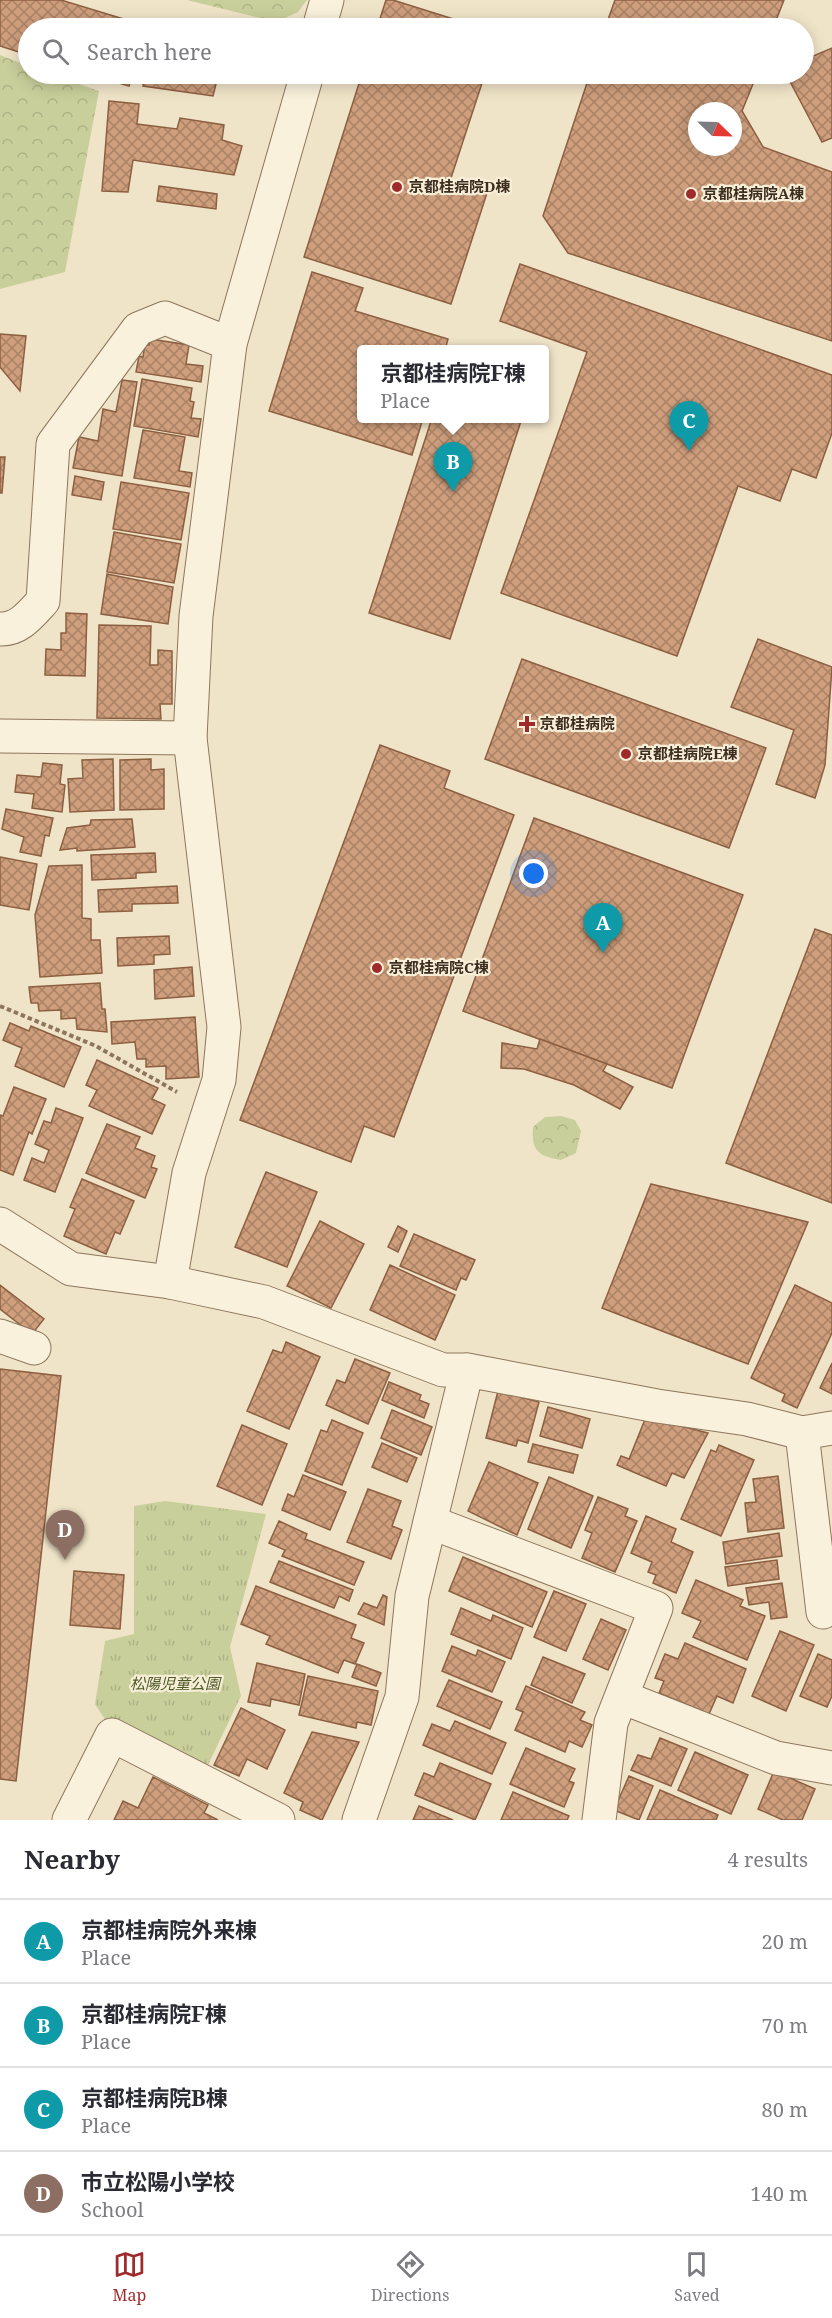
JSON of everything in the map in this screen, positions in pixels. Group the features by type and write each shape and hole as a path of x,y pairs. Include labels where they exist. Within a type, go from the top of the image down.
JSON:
{"street":[{"path":"322,18 327,0"},
{"path":"170,1282 189,1173 219,1080 224,1027 190,738 196,616 230,344 304,84"},
{"path":"0,629 9,629 27,618 43,601 53,444 138,329 165,318 230,344"},
{"path":"0,736 190,738"},
{"path":"0,1224 71,1269 170,1282 264,1302 443,1370 467,1370 657,1406 817,1430 823,1612"},
{"path":"0,1336 34,1348"},
{"path":"359,1820 402,1697 412,1596 467,1370"},
{"path":"430,1522 656,1608 611,1723 599,1820"},
{"path":"622,1697 776,1758 832,1767"},
{"path":"69,1820 112,1735 278,1820"}],"path":[{"path":"0,1006 96,1046 170,1088 210,1107"}],"green space":[{"path":"187,0 307,0 298,12 285,18 260,18"},
{"path":"0,55 18,62 18,84 79,84 99,91 65,272 0,289"},
{"path":"561,1116 575,1120 581,1131 576,1153 561,1160 547,1157 538,1151 533,1142 533,1127 545,1117"},
{"name":"松陽児童公園","path":"165,1501 266,1514 230,1647 241,1696 208,1765 106,1721 95,1704 105,1641 134,1634 134,1506"}],"building":[{"path":"0,0 61,0 121,18 18,18 18,52 0,46"},
{"path":"386,0 393,0 450,18 380,18"},
{"path":"615,0 784,0 777,18 609,18"},
{"path":"832,48 832,138 822,142 791,84 814,84 814,56"},
{"path":"143,84 216,84 213,96 143,86"},
{"name":"京都桂病院D棟","path":"359,84 482,84 450,181 487,193 451,304 304,257"},
{"name":"京都桂病院A棟","path":"587,84 753,84 742,111 763,147 832,172 832,341 568,253 543,216"},
{"path":"109,101 139,104 137,124 177,129 180,118 224,125 222,140 242,146 234,175 133,160 128,192 102,191"},
{"path":"159,186 217,194 216,209 157,201"},
{"path":"520,264 832,375 832,433 816,478 792,469 780,501 738,486 677,656 501,593 587,352 500,321"},
{"path":"312,272 363,288 355,311 448,339 446,345 357,345 357,423 422,423 412,455 269,411"},
{"path":"0,334 26,336 20,391 0,367"},
{"path":"150,339 189,345 186,364 203,366 201,382 136,372 139,356 143,357 145,344 149,345"},
{"path":"142,379 192,388 190,401 194,402 191,418 201,419 198,437 134,426"},
{"path":"122,380 137,382 122,476 73,468 79,437 98,441 103,409 116,412"},
{"path":"430,423 520,423 450,639 369,613"},
{"path":"143,430 185,437 179,471 192,473 190,487 134,478"},
{"path":"0,457 5,457 2,493 0,493"},
{"path":"75,476 104,482 101,500 72,495"},
{"path":"121,482 189,493 181,540 113,529"},
{"path":"114,532 181,544 174,583 107,572"},
{"path":"107,574 173,587 168,624 101,614"},
{"path":"66,613 87,614 85,676 45,675 46,649 61,650 61,633 66,633"},
{"path":"99,625 151,626 150,665 158,665 158,650 172,651 172,704 160,704 161,719 97,718"},
{"path":"758,639 832,667 825,765 815,798 776,784 794,730 731,707"},
{"name":"京都桂病院E棟","path":"522,659 766,748 729,848 485,759"},
{"name":"京都桂病院C棟","path":"380,745 450,771 444,788 514,815 394,1137 364,1126 351,1162 240,1120"},
{"path":"113,759 114,810 70,812 68,779 83,778 82,760"},
{"path":"151,759 151,770 164,769 164,809 120,810 120,760"},
{"path":"43,763 62,765 60,784 65,785 62,812 32,808 34,794 15,792 17,775 41,777"},
{"path":"6,809 53,818 49,836 45,835 41,856 20,852 24,837 2,829"},
{"path":"534,818 743,895 672,1088 463,1011"},
{"path":"132,819 135,847 60,850 67,828 90,825 91,820"},
{"path":"155,853 156,872 136,873 136,878 92,880 91,855"},
{"path":"0,857 37,864 29,910 0,905"},
{"path":"82,865 82,918 91,919 91,940 100,940 102,973 40,977 35,915 49,866"},
{"path":"177,886 178,903 132,904 132,911 99,912 98,890"},
{"path":"815,929 832,935 832,1203 726,1163"},
{"path":"169,936 170,954 154,955 154,964 118,966 117,938"},
{"path":"192,967 194,996 155,999 154,970"},
{"path":"100,983 107,1032 77,1029 76,1018 61,1019 61,1010 39,1011 38,1003 31,1003 29,987"},
{"path":"195,1017 199,1077 166,1079 166,1066 146,1067 146,1059 137,1059 135,1042 112,1044 111,1022"},
{"path":"10,1023 29,1031 31,1026 81,1047 64,1087 15,1066 22,1048 3,1040"},
{"path":"540,1039 607,1064 603,1071 633,1087 620,1109 574,1085 524,1069 501,1068 502,1043 537,1049"},
{"path":"97,1060 158,1088 152,1099 165,1105 152,1134 89,1106 97,1090 86,1085"},
{"path":"14,1087 46,1099 32,1134 29,1132 13,1175 0,1170 0,1115 3,1116"},
{"path":"56,1108 83,1118 55,1192 24,1180 32,1158 44,1163 49,1150 35,1144 44,1121 51,1123"},
{"path":"107,1124 140,1137 135,1148 155,1156 151,1167 157,1169 145,1198 86,1173"},
{"path":"266,1172 317,1192 287,1267 235,1247"},
{"path":"82,1179 134,1201 120,1234 115,1232 106,1254 64,1236 75,1209 70,1207"},
{"path":"651,1184 808,1222 748,1364 602,1308"},
{"path":"320,1221 364,1244 331,1308 287,1286"},
{"path":"398,1226 407,1231 398,1252 388,1247"},
{"path":"414,1234 475,1260 466,1280 461,1278 456,1290 400,1266"},
{"path":"390,1265 455,1295 435,1340 370,1310"},
{"path":"0,1285 44,1319 32,1334 0,1309"},
{"path":"795,1285 832,1303 832,1333 797,1408 782,1401 785,1394 751,1378"},
{"path":"286,1342 320,1357 289,1429 247,1411 273,1350 282,1353"},
{"path":"355,1359 390,1373 368,1424 326,1405 337,1380 345,1383"},
{"path":"832,1363 832,1394 820,1388"},
{"path":"0,1369 61,1376 16,1781 0,1779"},
{"path":"389,1382 421,1395 419,1400 429,1404 424,1418 382,1400"},
{"path":"498,1391 539,1402 528,1443 518,1440 516,1446 486,1438"},
{"path":"548,1407 590,1419 582,1448 540,1436"},
{"path":"392,1410 432,1427 421,1455 381,1438"},
{"path":"646,1417 708,1433 684,1478 672,1473 666,1486 617,1465 621,1456 629,1459"},
{"path":"332,1420 363,1433 342,1485 305,1471 321,1430 327,1432"},
{"path":"242,1425 287,1444 262,1505 217,1486"},
{"path":"382,1443 417,1458 407,1482 372,1467"},
{"path":"533,1444 578,1455 573,1473 528,1462"},
{"path":"719,1445 754,1460 721,1536 681,1519 711,1450 716,1452"},
{"path":"489,1462 538,1483 517,1535 468,1511"},
{"path":"303,1475 346,1492 330,1530 282,1510 288,1494 294,1497"},
{"path":"778,1476 784,1528 748,1532 745,1503 756,1502 753,1479"},
{"path":"549,1477 593,1496 571,1548 528,1529"},
{"path":"368,1489 401,1501 392,1526 402,1530 391,1559 347,1542"},
{"path":"598,1497 628,1509 625,1516 637,1521 615,1572 582,1558 592,1533 585,1530"},
{"path":"646,1516 676,1529 671,1542 693,1552 676,1593 653,1583 656,1575 648,1572 652,1562 631,1553"},
{"path":"279,1521 307,1534 305,1539 364,1562 354,1585 282,1556 285,1550 269,1543"},
{"path":"779,1533 782,1556 726,1564 723,1542"},
{"path":"463,1557 547,1592 532,1627 449,1591"},
{"path":"777,1560 779,1579 728,1586 725,1567"},
{"path":"279,1561 353,1590 349,1601 339,1596 334,1608 270,1582"},
{"path":"74,1571 124,1575 120,1629 70,1625"},
{"path":"696,1580 743,1600 740,1606 765,1616 747,1660 693,1637 701,1621 682,1613"},
{"path":"782,1583 787,1617 771,1619 769,1602 749,1605 746,1588"},
{"path":"256,1586 356,1625 351,1638 364,1643 355,1664 344,1660 338,1673 266,1644 270,1636 241,1624"},
{"path":"554,1591 586,1604 566,1651 534,1637"},
{"path":"383,1595 387,1597 384,1625 358,1614 364,1603 377,1608"},
{"path":"461,1608 491,1621 493,1615 523,1628 511,1659 451,1634"},
{"path":"601,1619 626,1630 608,1670 583,1659"},
{"path":"780,1631 814,1645 786,1711 752,1696"},
{"path":"685,1643 746,1669 733,1703 717,1696 709,1714 659,1693 664,1681 655,1678 665,1654 678,1659"},
{"path":"452,1646 476,1656 478,1650 505,1662 492,1692 442,1671"},
{"path":"818,1654 832,1660 832,1696 827,1707 800,1696"},
{"path":"543,1657 585,1674 572,1703 531,1685"},
{"path":"257,1663 305,1674 299,1705 271,1699 270,1706 248,1702"},
{"path":"357,1664 381,1673 376,1686 352,1677"},
{"path":"308,1676 378,1691 371,1725 357,1722 356,1728 299,1715"},
{"path":"449,1680 502,1702 490,1729 437,1706"},
{"path":"526,1686 585,1712 580,1720 592,1725 582,1747 569,1741 565,1752 515,1730 523,1712 516,1709"},
{"path":"241,1708 285,1730 267,1769 247,1759 239,1776 214,1765"},
{"path":"455,1721 506,1743 492,1774 423,1745 432,1724 450,1731"},
{"path":"312,1732 359,1742 322,1820 300,1810 303,1802 284,1793"},
{"path":"660,1738 687,1749 671,1786 631,1770 638,1755 651,1759"},
{"path":"526,1748 575,1769 569,1781 574,1783 564,1807 510,1784"},
{"path":"695,1752 748,1775 731,1814 678,1790"},
{"path":"440,1763 491,1784 475,1820 415,1795 424,1773 434,1777"},
{"path":"774,1771 815,1789 802,1820 783,1820 758,1809"},
{"path":"629,1776 653,1786 639,1820 614,1810"},
{"path":"153,1777 208,1805 204,1813 218,1820 114,1820 123,1801 138,1808"},
{"path":"660,1790 718,1815 716,1820 647,1820"},
{"path":"513,1792 569,1816 567,1820 501,1820"},
{"path":"419,1806 453,1820 413,1820"}],"place":[{"name":"京都桂病院D棟","path":"397,187"},
{"name":"京都桂病院A棟","path":"691,194"},
{"name":"京都桂病院B棟","path":"689,451"},
{"name":"京都桂病院F棟","path":"453,492"},
{"name":"京都桂病院","path":"527,724"},
{"name":"京都桂病院E棟","path":"626,754"},
{"name":"京都桂病院外来棟","path":"603,953"},
{"name":"京都桂病院C棟","path":"377,968"},
{"name":"市立松陽小学校","path":"65,1560"}]}
